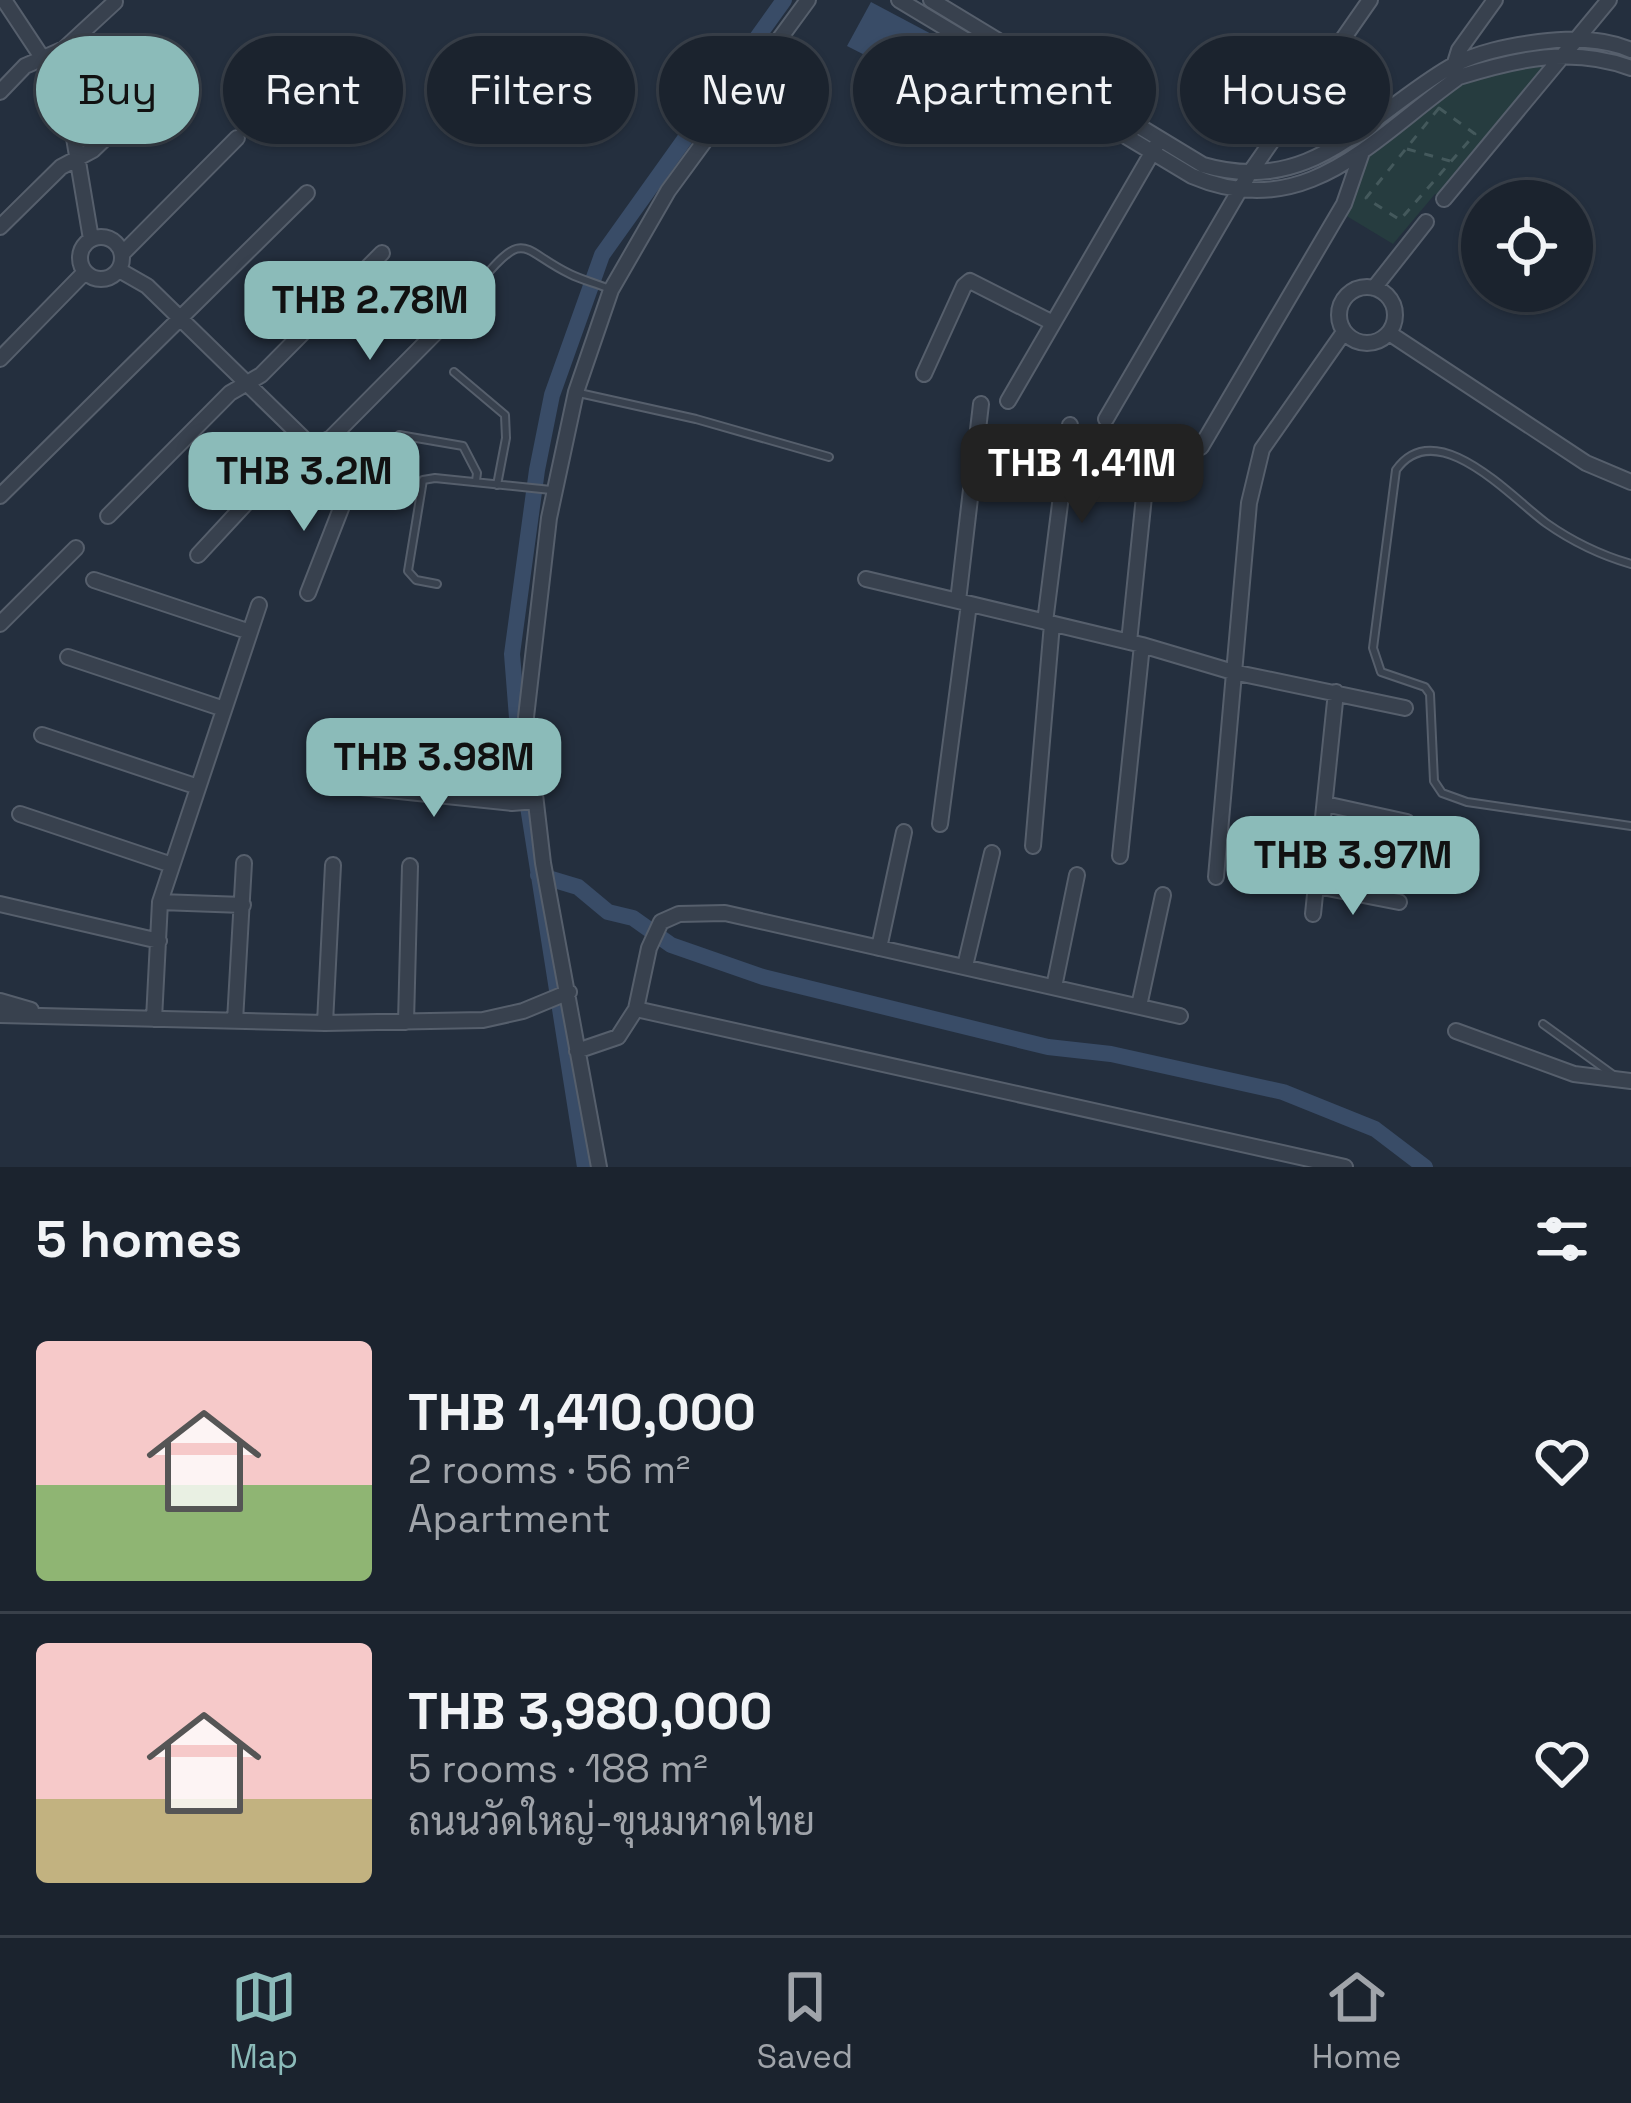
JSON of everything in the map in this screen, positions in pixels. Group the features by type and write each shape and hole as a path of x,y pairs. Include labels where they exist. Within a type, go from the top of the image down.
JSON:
{"street":[{"path":"4,0 36,46"},
{"path":"899,0 1156,146 1203,165 1249,174 1283,170 1358,145"},
{"path":"931,0 1156,146 1192,176 1239,191 1286,187 1331,174 1358,145 1456,71 1510,46 1577,40 1631,50"},
{"path":"1106,419 1249,174 1370,0"},
{"path":"1456,71 1459,50 1495,0"},
{"path":"1444,199 1609,0"},
{"path":"598,1167 532,801 526,717 548,490 606,288 668,190 804,1"},
{"path":"78,36 115,2"},
{"path":"1456,71 1565,55 1631,68"},
{"path":"0,92 25,66 36,61"},
{"path":"76,144 91,239 80,256 85,272 101,280 231,144"},
{"path":"0,227 61,166 99,144"},
{"path":"1202,447 1344,204 1358,145"},
{"path":"1007,401 1156,146"},
{"path":"0,496 307,193"},
{"path":"1374,288 1426,222"},
{"path":"91,239 112,239 121,262 346,480 349,488 308,593"},
{"path":"108,517 230,393 261,376 382,253"},
{"path":"0,359 85,272"},
{"path":"924,374 970,281 1053,323"},
{"path":"1363,287 1374,288 1393,303 1395,320 1389,333 1370,343 1344,332 1339,314 1347,296 1363,287"},
{"path":"198,556 286,460 331,438 454,314"},
{"path":"1216,877 1249,503 1262,449 1344,332"},
{"path":"1389,333 1586,463 1631,482"},
{"path":"940,824 981,404"},
{"path":"1033,846 1048,623 1070,424"},
{"path":"1120,856 1149,448"},
{"path":"0,624 76,548"},
{"path":"866,579 1233,672 1405,708"},
{"path":"94,580 250,632"},
{"path":"154,1019 160,902 259,605"},
{"path":"68,657 224,709"},
{"path":"1313,914 1336,692"},
{"path":"42,734 198,787"},
{"path":"362,787 512,803 532,801"},
{"path":"1324,805 1407,822"},
{"path":"20,814 172,865"},
{"path":"879,948 904,832"},
{"path":"965,966 992,853"},
{"path":"236,1021 244,863"},
{"path":"325,1023 333,865"},
{"path":"406,1022 410,866"},
{"path":"1054,987 1077,875"},
{"path":"1317,886 1399,902"},
{"path":"1139,1006 1163,895"},
{"path":"160,902 243,905"},
{"path":"0,904 159,941"},
{"path":"577,1051 618,1037 636,1009 649,948 662,922 679,914 725,914 1180,1016"},
{"path":"0,1015 325,1023 483,1020 523,1011 564,994"},
{"path":"0,1001 53,1016"},
{"path":"636,1009 1345,1167"},
{"path":"1456,1031 1574,1074 1625,1081"}],"lane":[{"path":"482,280 501,257 528,247 569,274 606,288"},
{"path":"454,372 505,416 497,484"},
{"path":"576,392 696,418 829,457"},
{"path":"399,435 463,446 477,473 476,481"},
{"path":"1631,564 1581,545 1470,462 1442,451 1415,453 1404,458 1396,470 1373,648 1381,672 1426,687 1430,694 1434,781 1442,793 1467,802 1631,826"},
{"path":"436,584 416,580 408,571 419,488 428,478 548,490"},
{"path":"1543,1024 1625,1081"}],"path":[{"path":"1439,108 1474,134 1400,220 1366,198 1406,149 1439,108"},
{"path":"1406,149 1451,161"}],"green space":[{"path":"1565,55 1444,199 1435,194 1393,244 1340,212 1362,152 1372,144 1390,144 1390,130 1459,77"}],"water":[{"path":"871,2 935,36 853,36 853,49 847,46"}],"waterway":[{"path":"585,1167 520,756 512,654 537,470 552,395 602,255 784,0"},
{"path":"538,875 578,887 608,912 633,918 671,945 763,977 1048,1047 1111,1054 1283,1092 1375,1129 1425,1167"}]}
